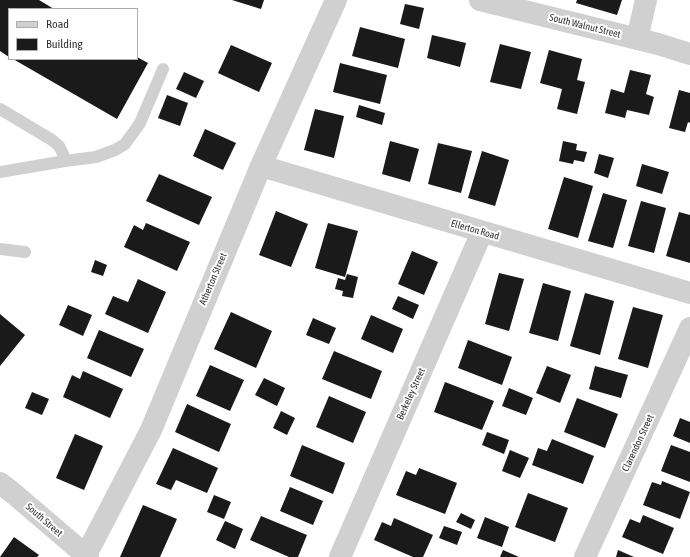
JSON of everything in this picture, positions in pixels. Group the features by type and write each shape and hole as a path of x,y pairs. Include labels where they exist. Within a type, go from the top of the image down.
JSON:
{"street":[{"name":"Atherton Street","path":"87,556 150,430 260,166 336,0"},
{"name":"South Walnut Street","path":"480,0 637,39 690,54"},
{"path":"637,39 646,0"},
{"name":"Ellerton Road","path":"260,166 690,293"},
{"name":"Berkeley Street","path":"340,557 482,232"},
{"name":"Clarendon Street","path":"586,557 690,328"},
{"name":"South Street","path":"0,483 87,556"}],"lane":[{"path":"0,172 96,157 115,150 125,144 140,123 163,69"},
{"path":"0,110 52,140 59,146 63,154 64,161"},
{"path":"0,249 25,252"}],"building":[{"path":"0,0 39,0 52,8 8,8 8,56 0,51"},
{"path":"232,0 264,0 261,9"},
{"path":"577,0 622,0 617,15 576,3"},
{"path":"405,4 424,8 419,29 400,24"},
{"path":"360,27 405,39 398,68 352,56"},
{"path":"432,35 466,43 460,67 427,58"},
{"path":"500,44 531,52 521,89 490,82"},
{"path":"231,45 272,63 259,92 218,73"},
{"path":"549,50 582,59 577,80 585,82 577,114 557,109 562,89 540,83"},
{"path":"138,58 148,63 117,119 15,60 138,60"},
{"path":"340,63 387,75 380,104 333,92"},
{"path":"630,70 651,75 646,94 654,97 649,115 627,110 625,118 605,113 611,89 624,93"},
{"path":"184,72 204,81 196,98 176,89"},
{"path":"679,90 690,93 690,123 688,122 685,132 669,128"},
{"path":"167,95 188,103 180,126 158,118"},
{"path":"359,105 385,113 382,125 356,117"},
{"path":"315,109 344,116 334,158 304,150"},
{"path":"205,129 236,143 223,170 193,156"},
{"path":"390,141 419,149 410,182 382,174"},
{"path":"563,141 577,144 576,150 587,152 584,162 574,160 573,164 559,161"},
{"path":"438,143 472,151 461,193 428,184"},
{"path":"482,151 509,160 495,206 468,198"},
{"path":"599,154 614,158 608,178 594,173"},
{"path":"642,164 669,172 662,194 636,186"},
{"path":"159,174 212,197 199,225 146,201"},
{"path":"564,177 593,186 578,238 548,229"},
{"path":"603,193 627,200 613,248 588,241"},
{"path":"641,201 666,208 654,253 628,246"},
{"path":"276,211 308,224 291,267 259,255"},
{"path":"679,212 690,215 690,263 666,256"},
{"path":"146,223 190,242 177,271 124,247 134,225 143,230"},
{"path":"328,223 358,231 345,277 315,268"},
{"path":"412,251 438,262 424,295 398,284"},
{"path":"95,260 107,265 103,276 91,272"},
{"path":"499,273 524,279 509,331 485,324"},
{"path":"347,274 358,277 353,298 342,296 343,291 335,289 338,278 345,280"},
{"path":"138,279 166,292 148,333 105,314 113,296 128,302"},
{"path":"543,283 571,291 558,341 529,333"},
{"path":"585,293 614,301 600,355 570,346"},
{"path":"398,296 419,305 413,319 392,309"},
{"path":"68,305 92,315 83,336 59,325"},
{"path":"633,307 663,315 648,368 618,359"},
{"path":"231,312 272,331 256,368 214,349"},
{"path":"0,314 25,335 0,366"},
{"path":"371,315 403,329 393,353 361,339"},
{"path":"313,318 336,328 329,344 306,335"},
{"path":"99,330 144,349 131,377 87,358"},
{"path":"468,340 512,357 502,385 458,368"},
{"path":"334,351 382,371 371,399 322,379"},
{"path":"210,365 244,380 230,411 196,396"},
{"path":"547,366 571,375 560,403 536,393"},
{"path":"595,366 628,375 621,398 589,389"},
{"path":"83,371 123,389 110,418 63,397 72,375 80,379"},
{"path":"264,378 285,388 277,406 255,395"},
{"path":"445,382 494,401 482,430 434,412"},
{"path":"509,388 533,398 526,415 502,406"},
{"path":"32,392 49,399 42,415 25,408"},
{"path":"329,396 366,412 353,443 316,427"},
{"path":"577,398 618,414 605,448 564,432"},
{"path":"187,404 231,424 219,452 175,432"},
{"path":"281,411 295,418 287,435 273,428"},
{"path":"680,418 690,422 690,443 673,436"},
{"path":"487,432 509,440 504,454 482,445"},
{"path":"75,434 103,446 84,490 56,478"},
{"path":"552,439 594,456 583,484 532,465 538,448 547,451"},
{"path":"302,445 345,463 333,494 290,476"},
{"path":"671,445 690,452 690,482 661,471"},
{"path":"173,448 218,468 207,493 176,480 171,490 156,484"},
{"path":"510,450 529,458 520,478 502,471"},
{"path":"419,468 457,483 445,514 396,495 406,471 416,475"},
{"path":"662,481 690,492 680,519 643,505 652,482 661,485"},
{"path":"290,487 323,501 313,525 280,511"},
{"path":"528,493 568,508 555,542 515,527"},
{"path":"214,495 231,502 224,519 207,512"},
{"path":"143,505 177,519 160,557 120,557"},
{"path":"461,513 475,520 471,529 456,522"},
{"path":"643,515 674,528 663,554 622,537 630,519 640,523"},
{"path":"261,516 307,535 298,557 289,557 250,540"},
{"path":"485,517 509,527 502,547 477,538"},
{"path":"394,518 433,535 423,557 413,557 374,540 382,522 391,526"},
{"path":"225,521 243,529 235,549 216,540"},
{"path":"444,526 462,532 457,545 439,538"},
{"path":"14,537 39,555 37,557 0,557"},
{"path":"503,550 519,557 500,557"},
{"path":"618,550 634,557 616,557"}]}
